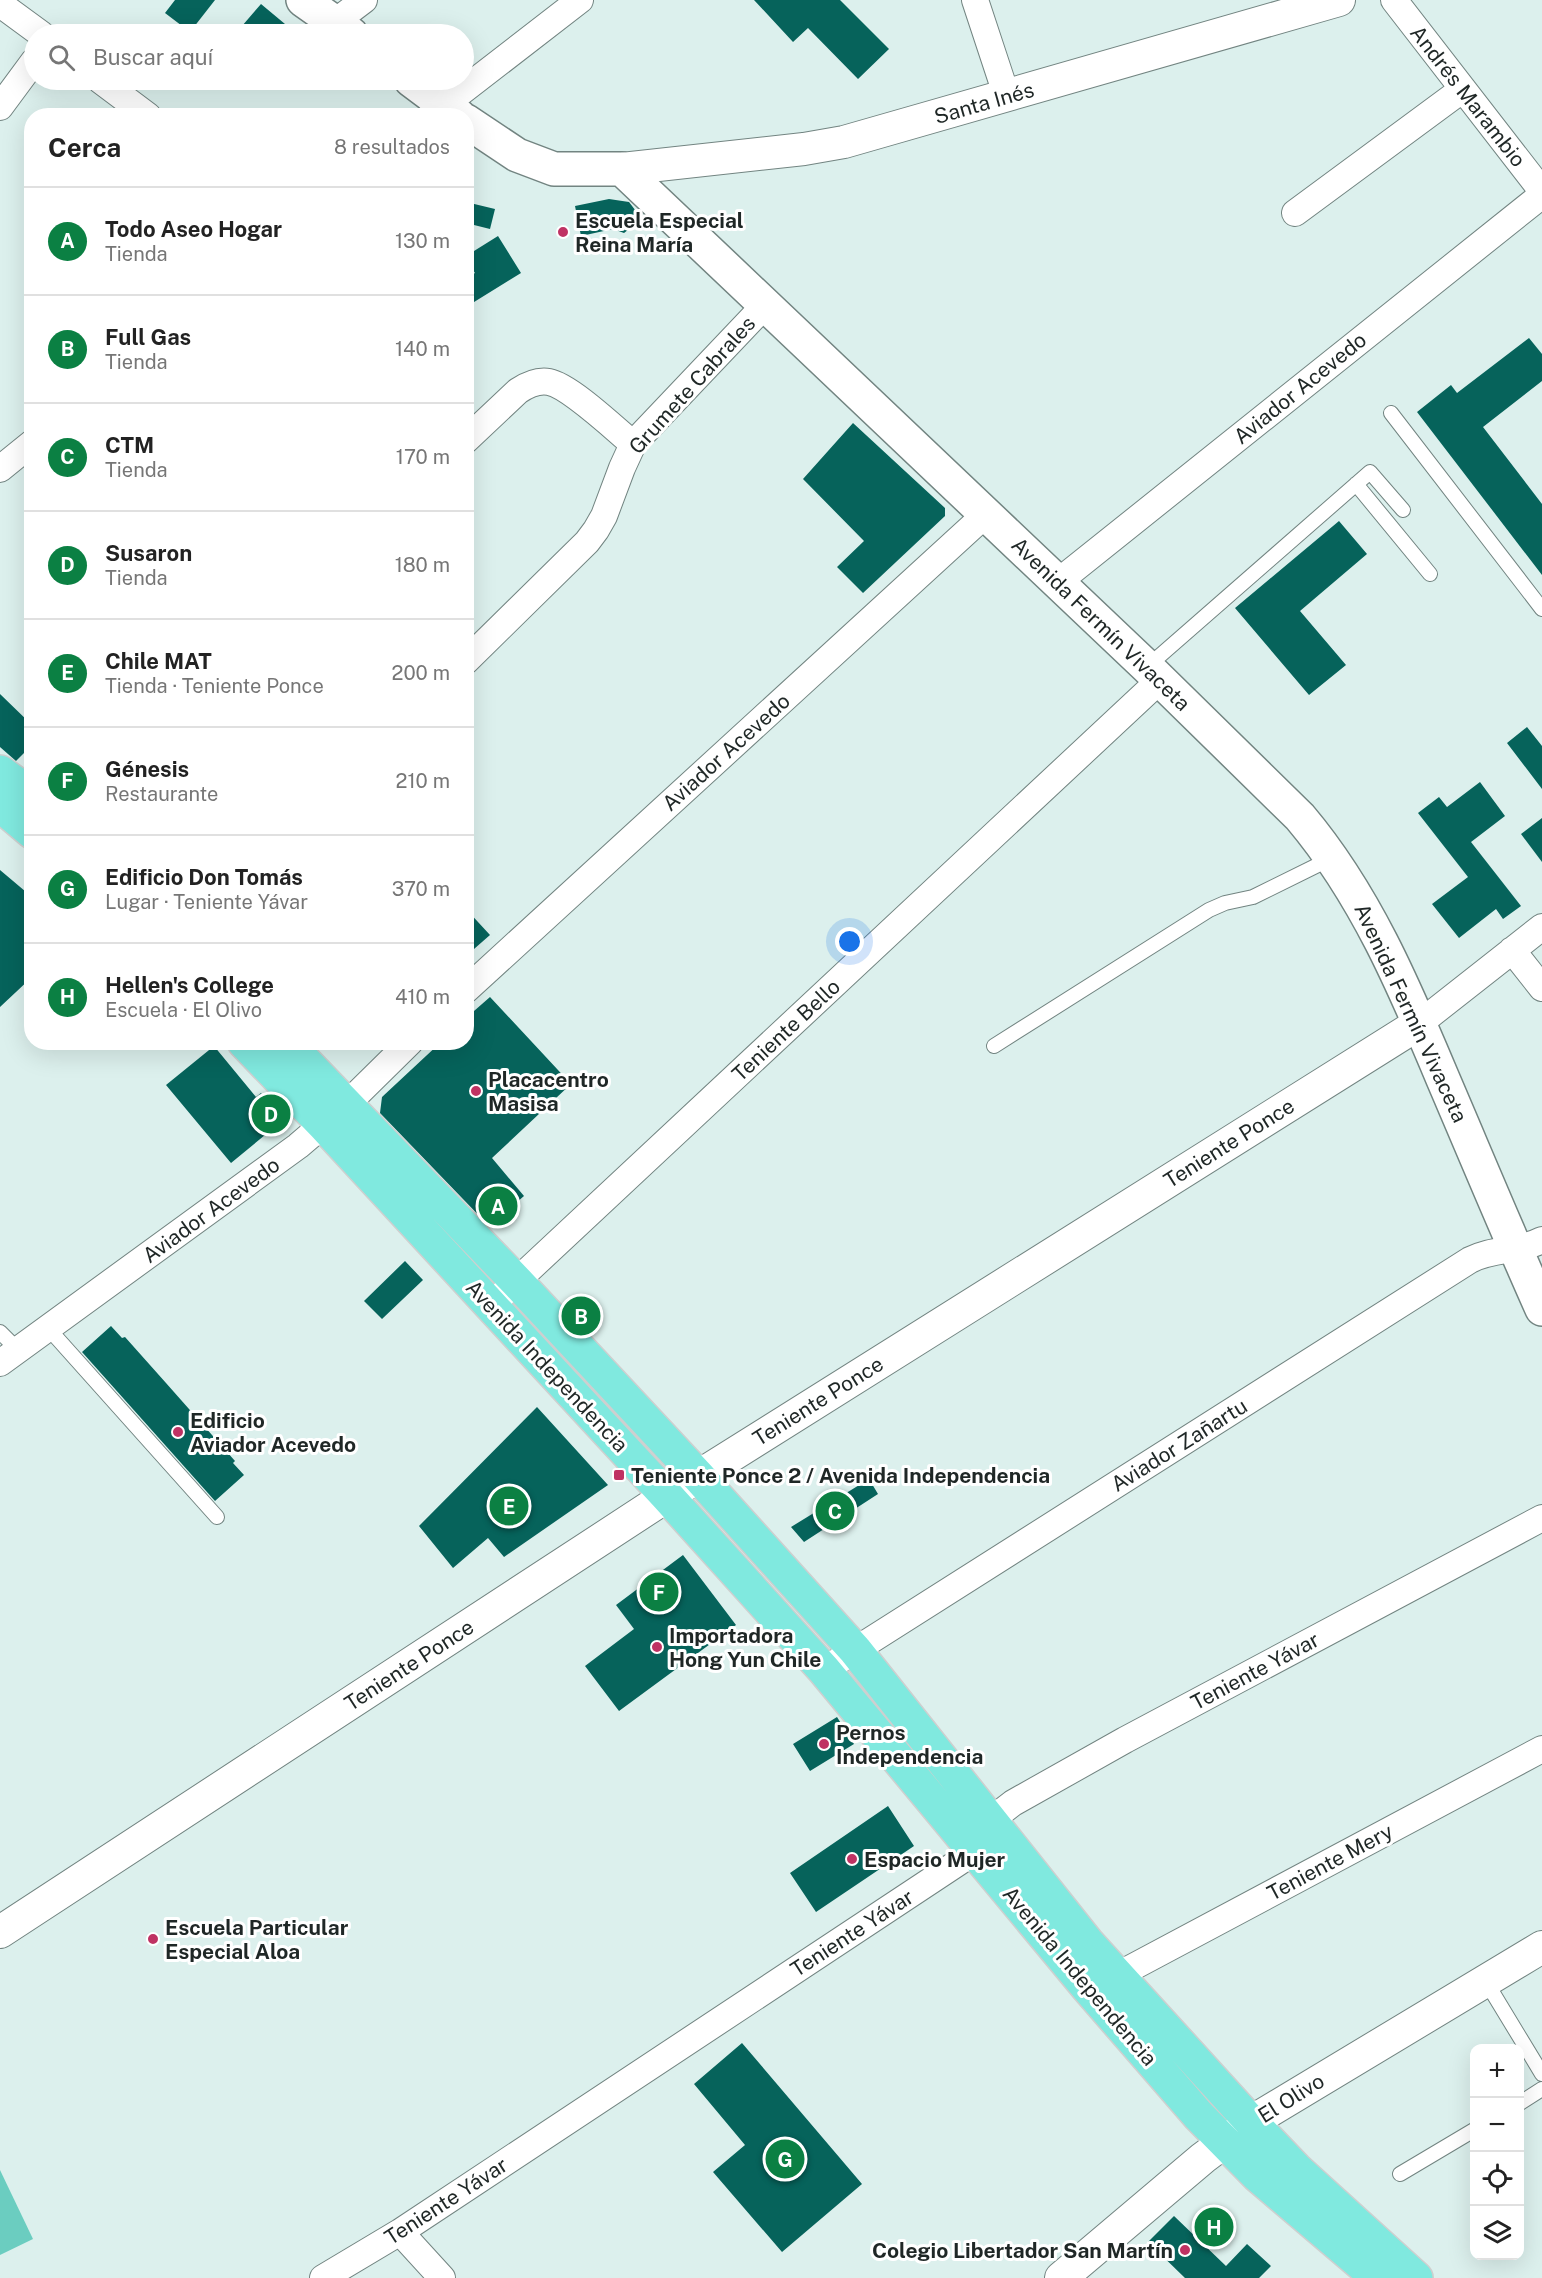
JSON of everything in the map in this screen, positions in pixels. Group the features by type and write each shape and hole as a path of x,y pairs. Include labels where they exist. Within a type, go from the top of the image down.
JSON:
{"main road":[{"path":"303,0 337,24"},
{"path":"422,90 443,108"},
{"path":"474,129 517,155 554,169 622,169"},
{"name":"Avenida Fermín Vivaceta","path":"622,169 1058,582 1300,817 1332,858 1372,921 1529,1245 1542,1310"},
{"path":"0,771 24,789"},
{"path":"0,805 24,825"},
{"name":"Avenida Independencia","path":"254,1050 335,1115 517,1282 698,1476 855,1650 1087,1942 1296,2169 1416,2278"},
{"name":"Avenida Independencia","path":"291,1050 335,1115 491,1305 824,1670 1096,1997 1224,2142 1281,2196 1378,2278"}],"street":[{"path":"346,24 364,0"},
{"path":"457,108 580,0"},
{"path":"975,0 1007,97"},
{"name":"Santa Inés","path":"622,169 804,149 844,142 1339,0"},
{"name":"Andrés Marambio","path":"1394,0 1542,193"},
{"path":"0,4 27,24"},
{"path":"0,107 24,75"},
{"path":"1295,213 1463,89"},
{"path":"113,90 137,108"},
{"name":"Aviador Acevedo","path":"1058,582 1542,193"},
{"name":"Grumete Cabrales","path":"474,654 587,542 604,516 633,444 765,305"},
{"path":"474,432 518,391 525,386 542,382 563,387 633,444"},
{"path":"0,469 24,450"},
{"name":"Aviador Acevedo","path":"474,983 986,514"},
{"name":"Teniente Bello","path":"491,1305 1153,673"},
{"name":"Teniente Ponce","path":"0,1932 698,1476 1420,1023 1542,927"},
{"path":"1512,950 1542,988"},
{"name":"Aviador Acevedo","path":"9,1357 335,1115 402,1050"},
{"name":"Aviador Zañartu","path":"824,1670 1470,1260 1490,1252 1529,1245"},
{"name":"Teniente Yávar","path":"324,2278 400,2232 949,1869 962,1860 991,1820 1013,1803 1125,1740 1542,1518"},
{"name":"Teniente Mery","path":"1118,1975 1542,1749"},
{"name":"El Olivo","path":"1061,2278 1251,2122 1542,1947"},
{"path":"400,2232 442,2278"}],"lane":[{"path":"1391,413 1542,609"},
{"path":"1153,673 1370,472 1403,510"},
{"path":"1356,484 1430,574"},
{"path":"994,1046 1209,910 1225,903 1253,897 1332,858"},
{"path":"48,1328 217,1517"},
{"path":"0,1332 9,1357"},
{"path":"1485,1980 1542,2074"},
{"path":"1524,2100 1542,2089"},
{"path":"1400,2174 1470,2132"}],"green space":[{"path":"0,2170 33,2239 0,2255"}],"building":[{"path":"175,0 215,0 196,24 179,24 165,13"},
{"path":"754,0 840,0 889,49 858,79 808,28 793,42"},
{"path":"261,4 285,24 244,24"},
{"path":"609,199 629,202 642,219 624,233 613,229 581,236 575,206"},
{"path":"474,204 495,209 490,229 474,225"},
{"path":"498,236 521,273 474,302 474,251"},
{"path":"1529,338 1542,354 1542,381 1483,427 1542,504 1542,575 1417,412 1451,385 1457,393"},
{"path":"853,423 945,508 945,516 863,593 837,567 864,541 803,479"},
{"path":"1339,521 1367,554 1300,611 1346,665 1309,695 1235,608"},
{"path":"0,694 24,717 24,753 16,761 0,747"},
{"path":"1527,727 1542,746 1542,789 1507,743"},
{"path":"1480,782 1505,816 1471,842 1521,906 1503,919 1496,909 1459,938 1432,904 1468,877 1418,813 1439,797 1447,807"},
{"path":"1542,818 1542,862 1521,834"},
{"path":"0,870 24,890 24,984 0,1007"},
{"path":"474,918 490,935 474,949"},
{"name":"Placacentro Masisa","path":"490,997 571,1084 492,1158 524,1196 489,1226 380,1113 382,1097 432,1050 474,1050 474,1011"},
{"path":"209,1050 217,1050 256,1097 261,1093 280,1116 276,1126 231,1163 166,1085"},
{"path":"405,1261 423,1280 382,1319 364,1301"},
{"name":"Edificio Aviador Acevedo","path":"111,1326 122,1338 125,1337 235,1461 233,1463 244,1475 215,1501 82,1352"},
{"path":"537,1407 608,1485 504,1557 488,1538 453,1568 419,1526"},
{"path":"869,1479 878,1494 804,1542 791,1527"},
{"name":"Importadora Hong Yun Chile","path":"683,1555 736,1625 619,1711 585,1666 634,1629 616,1605"},
{"name":"Pernos Independencia","path":"837,1717 854,1744 810,1771 793,1744"},
{"name":"Espacio Mujer","path":"888,1806 914,1846 816,1912 790,1873"},
{"path":"742,2043 862,2184 782,2252 713,2172 745,2145 694,2084"},
{"path":"1174,2216 1226,2266 1247,2244 1271,2266 1259,2278 1185,2278 1148,2242"}],"place":[{"name":"Escuela Especial Reina María","path":"563,232"},
{"name":"Placacentro Masisa","path":"476,1091"},
{"name":"Susaron","path":"271,1114"},
{"name":"Todo Aseo Hogar","path":"498,1206"},
{"name":"Full Gas","path":"581,1316"},
{"name":"Edificio Aviador Acevedo","path":"178,1432"},
{"name":"Teniente Ponce 2 / Avenida Independencia","path":"619,1475"},
{"name":"Chile MAT","path":"509,1506"},
{"name":"CTM","path":"835,1511"},
{"name":"Génesis","path":"659,1592"},
{"name":"Importadora Hong Yun Chile","path":"657,1647"},
{"name":"Pernos Independencia","path":"824,1744"},
{"name":"Espacio Mujer","path":"852,1859"},
{"name":"Escuela Particular Especial Aloa","path":"153,1939"},
{"name":"Edificio Don Tomás","path":"785,2159"},
{"name":"Hellen's College","path":"1214,2227"},
{"name":"Colegio Libertador San Martín","path":"1185,2250"}]}
